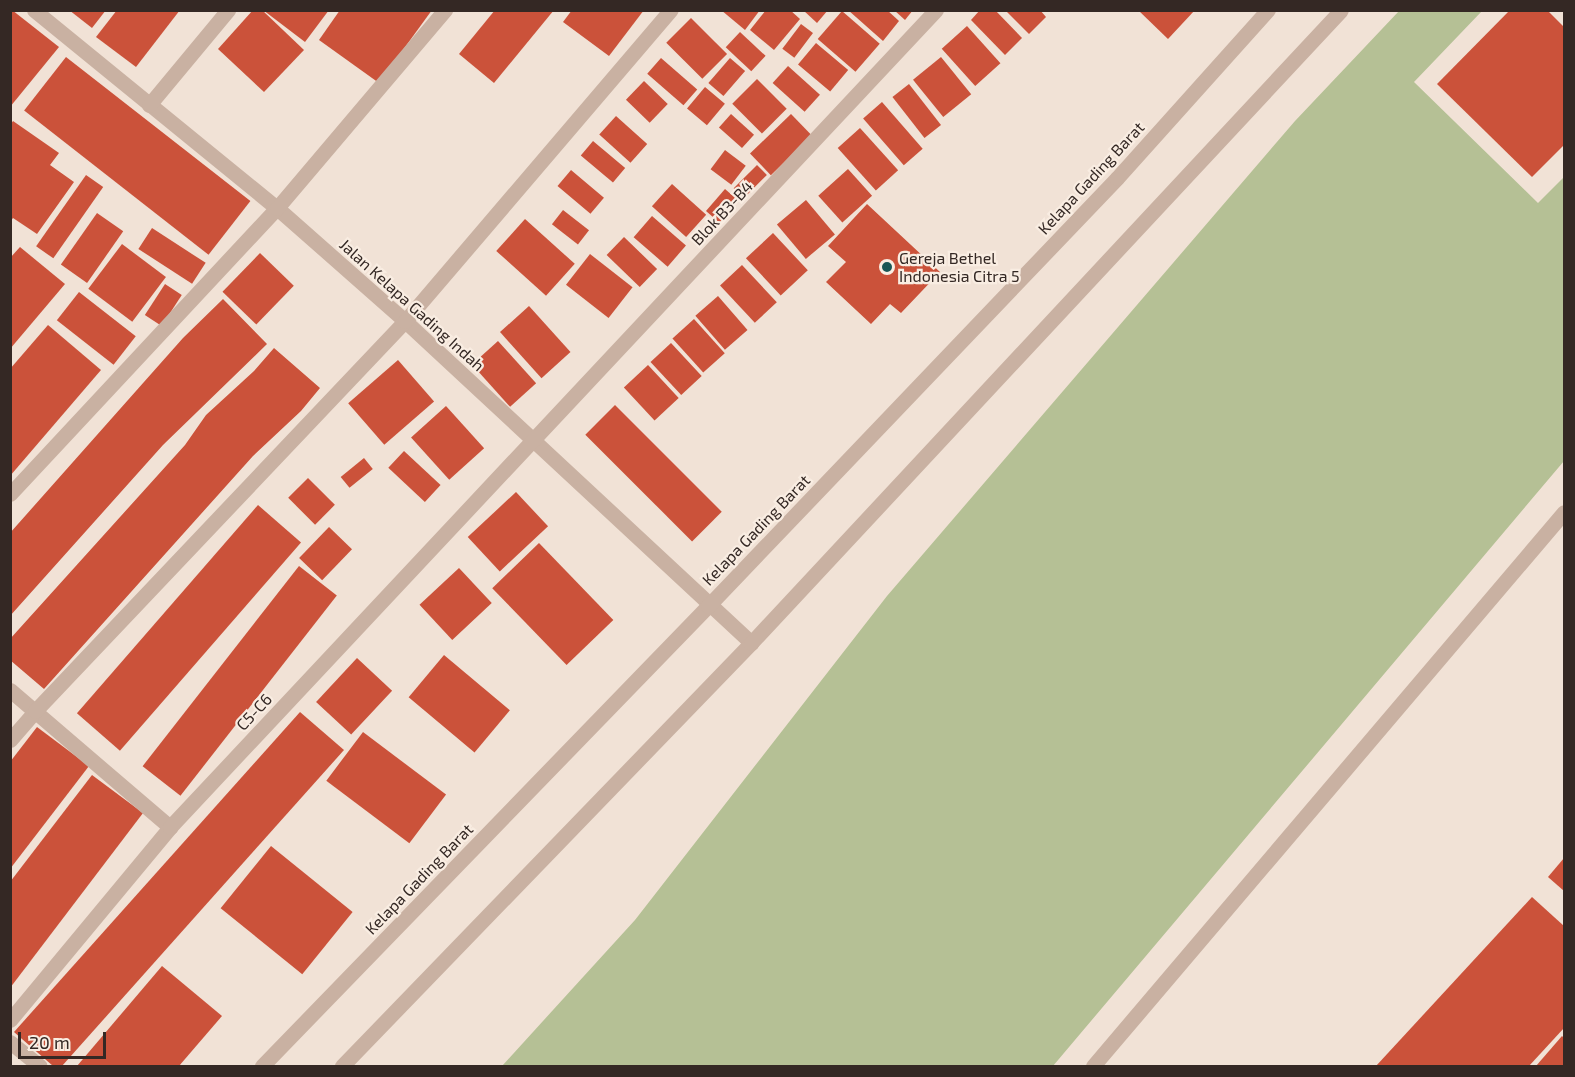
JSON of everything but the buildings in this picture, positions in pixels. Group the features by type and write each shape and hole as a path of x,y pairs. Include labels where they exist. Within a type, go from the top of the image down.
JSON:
{"street":[{"name":"Jalan Kelapa Gading Indah","path":"34,10 277,208 405,321 535,440 708,606 751,643"},
{"path":"149,105 228,10"},
{"path":"10,494 277,208 445,10"},
{"path":"10,740 405,321 671,10"},
{"name":"Blok B3-B4","path":"535,440 936,10"},
{"name":"Kelapa Gading Barat","path":"262,1066 708,606 1117,178 1268,10"},
{"path":"342,1066 751,643 1341,10"},
{"name":"C5-C6","path":"10,1020 170,827 535,440"},
{"path":"1094,1066 1564,512"},
{"path":"10,690 170,827"},
{"path":"10,1042 40,1066"}],"green space":[{"path":"1399,11 1482,11 1414,82 1538,203 1564,177 1564,461 1053,1066 502,1066 635,920 887,596 1295,121"}],"place":[{"name":"Gereja Bethel Indonesia Citra 5","path":"887,267"}]}
